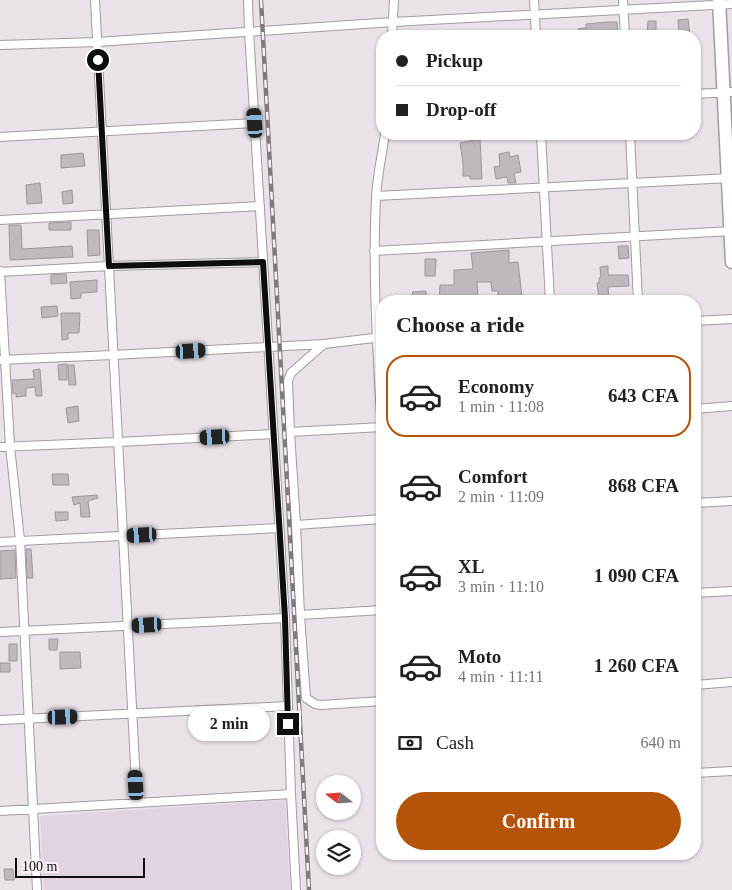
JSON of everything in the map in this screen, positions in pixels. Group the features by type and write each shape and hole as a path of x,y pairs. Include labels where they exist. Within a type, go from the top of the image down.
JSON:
{"main road":[{"path":"723,3 728,93 732,262"}],"street":[{"path":"95,0 137,803"},
{"path":"248,0 285,618 296,890"},
{"path":"392,30 394,0"},
{"path":"534,0 536,30"},
{"path":"623,0 625,30"},
{"path":"0,45 97,42 393,22 723,3"},
{"path":"701,94 728,93"},
{"path":"0,137 255,123"},
{"path":"377,295 374,251 376,196 384,140"},
{"path":"541,140 550,295"},
{"path":"630,140 638,295"},
{"path":"376,196 730,178"},
{"path":"0,220 260,206"},
{"path":"374,251 731,231"},
{"path":"37,890 20,540 3,359 0,272 109,266 263,262"},
{"path":"701,321 732,319"},
{"path":"3,359 324,344 376,338"},
{"path":"324,344 291,373 288,381 306,698 315,704 321,705 376,702"},
{"path":"701,408 732,406"},
{"path":"290,432 376,427"},
{"path":"0,447 273,434"},
{"path":"701,503 732,501"},
{"path":"296,525 376,519"},
{"path":"0,542 279,528"},
{"path":"701,593 732,591"},
{"path":"300,615 376,610"},
{"path":"0,632 285,618"},
{"path":"701,684 732,682"},
{"path":"0,720 288,706"},
{"path":"701,773 732,771"},
{"path":"0,811 291,794"}],"shaded area":[{"path":"285,800 290,890 44,890 40,816"}],"building":[{"path":"688,19 689,30 679,30 678,20"},
{"path":"648,21 656,21 656,30 647,30"},
{"path":"617,22 618,30 578,30 586,28 586,24"},
{"path":"480,140 482,179 470,179 470,176 463,176 460,143"},
{"path":"509,152 510,157 518,155 521,172 514,173 516,183 508,183 507,177 496,179 494,167 500,166 499,154"},
{"path":"83,153 85,166 61,168 61,155"},
{"path":"40,183 42,203 27,204 26,185"},
{"path":"72,190 73,203 63,204 62,192"},
{"path":"71,222 71,230 49,230 49,223"},
{"path":"9,225 21,225 22,249 72,246 73,257 10,260"},
{"path":"87,230 99,230 100,255 88,256"},
{"path":"618,246 628,246 629,258 619,259"},
{"path":"509,250 509,263 518,262 522,295 498,295 498,291 492,291 491,282 477,282 478,295 439,295 440,285 454,285 454,270 473,269 471,253"},
{"path":"425,259 436,259 435,276 425,276"},
{"path":"608,266 608,275 628,275 629,286 608,287 609,295 598,295 597,283 599,283 599,278 601,277 600,267"},
{"path":"66,274 67,283 51,284 51,275"},
{"path":"97,280 97,292 81,293 81,298 71,299 70,282"},
{"path":"426,291 426,295 413,295 412,292"},
{"path":"57,306 58,316 42,318 41,307"},
{"path":"61,313 80,313 79,333 68,333 68,339 62,340"},
{"path":"67,364 67,380 59,380 58,365"},
{"path":"68,365 74,365 76,385 69,385"},
{"path":"40,369 42,396 36,396 35,387 26,388 26,396 16,397 16,393 13,394 12,380 34,379 33,370"},
{"path":"78,406 79,421 68,423 66,408"},
{"path":"52,474 68,474 69,485 53,485"},
{"path":"97,495 98,498 88,501 90,517 81,517 80,503 74,505 72,497"},
{"path":"55,512 68,512 68,520 56,521"},
{"path":"26,549 31,549 33,578 27,578"},
{"path":"15,550 16,578 0,579 0,551"},
{"path":"49,639 58,639 57,650 49,650"},
{"path":"9,644 17,644 17,661 9,661"},
{"path":"60,652 80,652 81,668 60,669"},
{"path":"0,663 10,663 10,672 0,672"},
{"path":"4,869 13,869 14,880 5,880"}],"railway":[{"path":"261,0 309,890"}],"route":[{"path":"98,60 109,266 263,262 285,618 288,724"}]}
